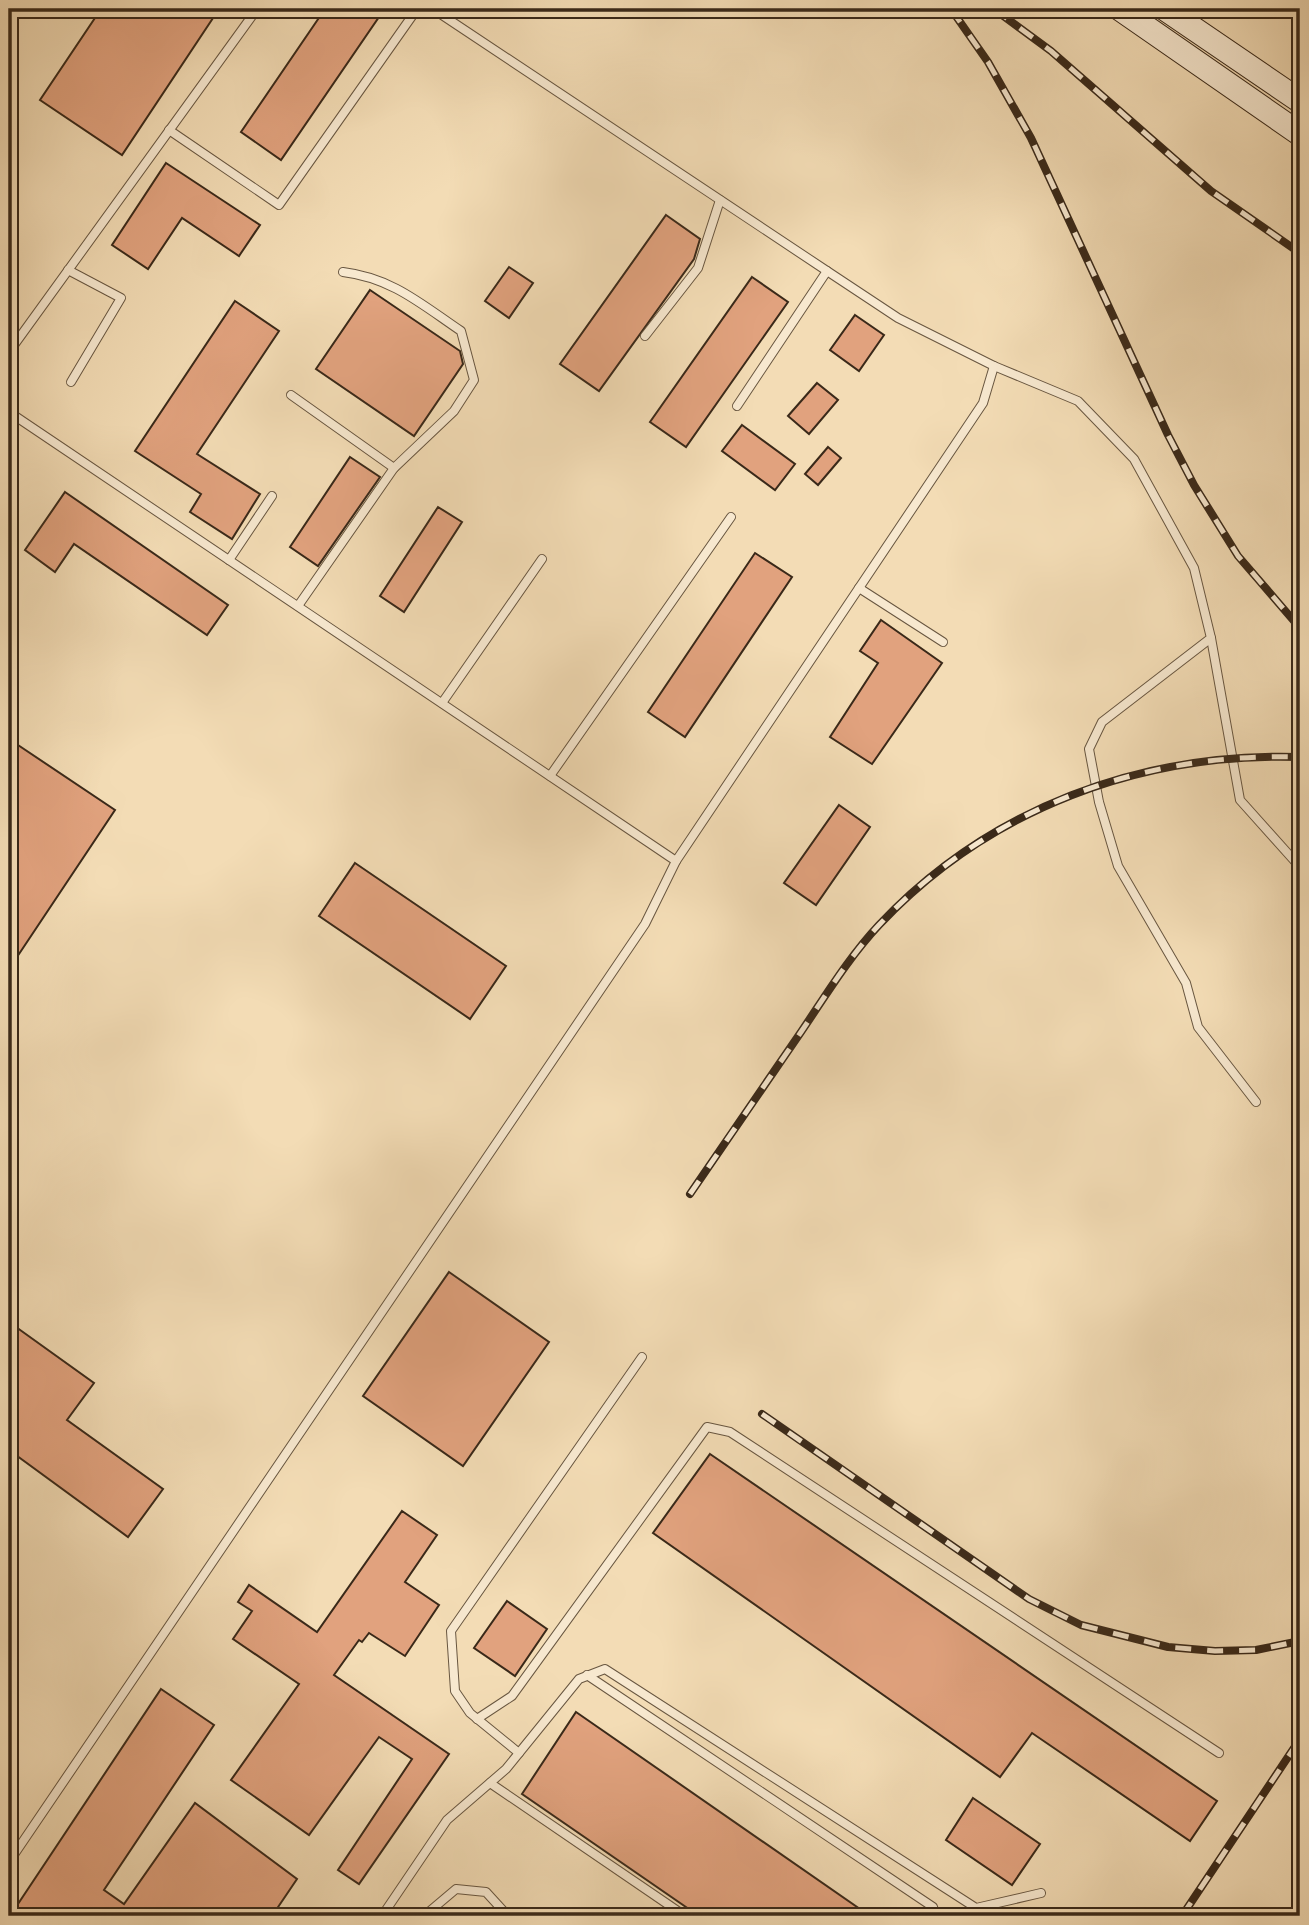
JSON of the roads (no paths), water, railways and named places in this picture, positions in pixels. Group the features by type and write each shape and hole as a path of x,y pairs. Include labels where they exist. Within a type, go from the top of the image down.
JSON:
{"main road":[{"path":"1120,9 1300,134"},
{"path":"1166,9 1300,101"}],"lane":[{"path":"9,352 257,9"},
{"path":"169,130 279,205 417,9"},
{"path":"433,9 898,318 994,366 1078,401 1134,459 1194,568 1211,638 1240,800 1300,867"},
{"path":"645,336 698,268 720,200"},
{"path":"68,270 121,298 71,382"},
{"path":"737,406 827,271"},
{"path":"298,606 394,468 454,411 474,380 461,331 405,293 370,275 343,272"},
{"path":"9,1862 645,924 676,860 983,403 994,366"},
{"path":"291,394 394,468"},
{"path":"9,412 676,860"},
{"path":"229,559 272,496"},
{"path":"550,776 731,517"},
{"path":"442,703 542,559"},
{"path":"859,588 943,642"},
{"path":"1211,638 1102,722 1089,749 1099,802 1118,866 1186,983 1198,1027 1256,1102"},
{"path":"519,1753 477,1719 455,1691 451,1631 642,1357"},
{"path":"477,1719 512,1696 707,1427 730,1432 1219,1753"},
{"path":"382,1916 447,1820 490,1783 519,1753 579,1679 605,1669 976,1908 1041,1893"},
{"path":"587,1675 933,1907 936,1916"},
{"path":"490,1783 685,1916"},
{"path":"425,1916 456,1889 486,1892 508,1916"}],"railway":[{"path":"951,9 988,62 1031,138 1168,435 1194,485 1238,556 1300,628"},
{"path":"994,9 1051,51 1211,191 1300,253"},
{"path":"690,1194 858,950 879,925 922,884 969,849 1019,819 1072,795 1126,777 1183,765 1241,758 1300,757"},
{"path":"762,1414 1029,1599 1081,1625 1168,1647 1215,1651 1256,1650 1300,1641"},
{"path":"1182,1916 1300,1739"}]}
